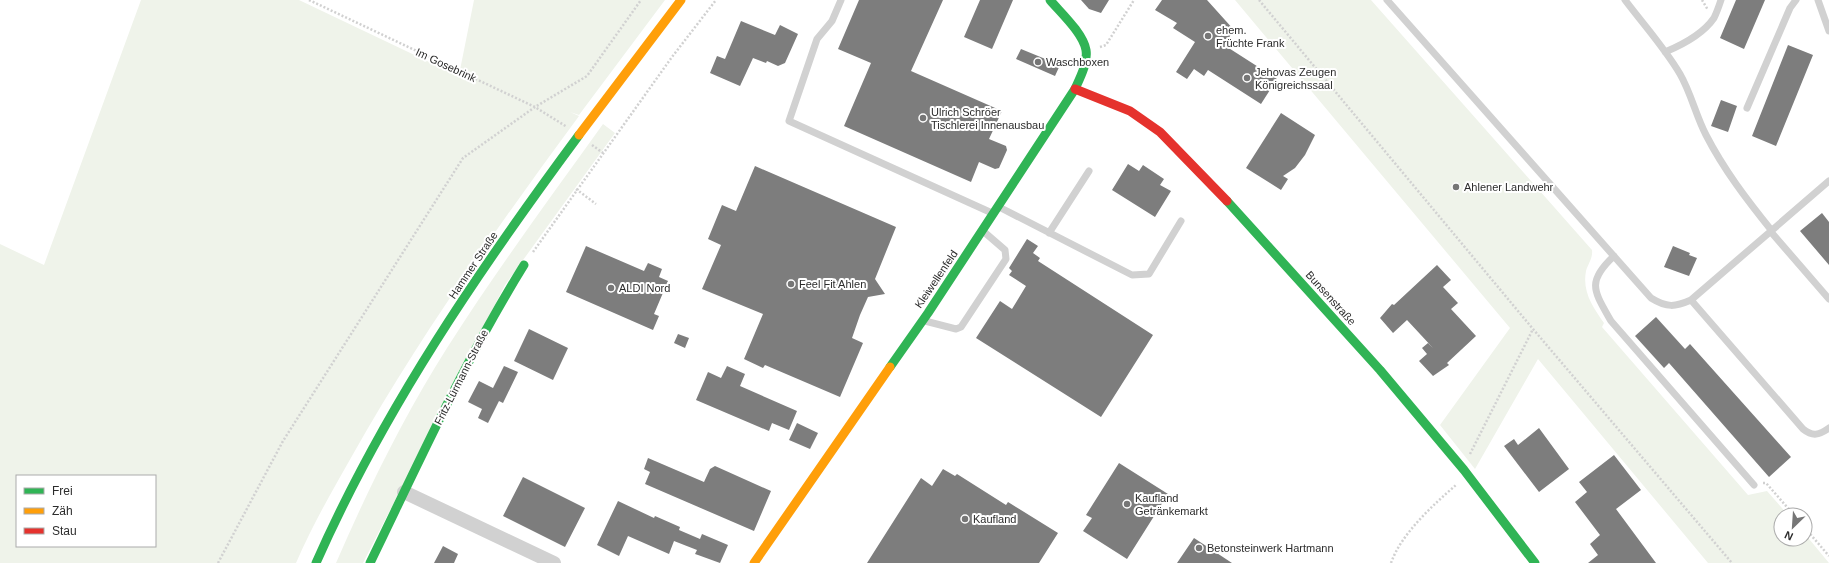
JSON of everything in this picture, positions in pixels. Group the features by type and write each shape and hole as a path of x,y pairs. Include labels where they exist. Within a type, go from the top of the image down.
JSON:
{"street":[{"name":"Hammer Straße","path":"316,563 347,494 387,422 438,339 497,249 579,135 681,0"},
{"path":"1050,0 1076,32 1086,50"},
{"name":"Kleiwellenfeld","path":"754,563 997,211 1075,89 1084,69 1086,50"},
{"name":"Bunsenstraße","path":"1075,89 1130,111 1160,132 1223,197 1380,370 1464,470 1536,563"},
{"name":"Fritz-Lürmann-Straße","path":"370,563 474,350 524,265"},
{"path":"404,492 554,563"}],"lane":[{"path":"841,0 832,21 817,39 790,121 1049,232 1132,275 1149,274 1181,221"},
{"path":"1387,0 1651,298 1661,305 1678,306 1691,300 1829,181"},
{"path":"1625,0 1681,75 1705,134 1720,161 1741,192 1771,231 1829,299"},
{"path":"1665,52 1686,42 1707,25 1714,18 1721,0"},
{"path":"1747,108 1790,8 1796,0"},
{"path":"1818,0 1829,31"},
{"path":"1049,232 1089,171"},
{"path":"923,320 956,329 961,327 1006,258 1005,250 983,231"},
{"path":"1614,256 1596,277 1595,290 1611,321 1754,485"},
{"path":"1691,300 1803,429 1810,434 1818,435 1829,428"}],"path":[{"name":"Im Gosebrink","path":"309,0 535,107 579,135"},
{"path":"218,563 283,441 463,158 535,107 587,76 642,0"},
{"path":"524,265 576,189 716,0"},
{"path":"1086,50 1106,45 1134,0"},
{"path":"1259,0 1533,329 1732,563"},
{"path":"576,189 596,204"},
{"path":"1754,485 1766,482 1787,507"},
{"path":"1813,537 1829,556"}],"shaded area":[{"path":"141,0 299,0 467,80 470,76 460,70 474,0 665,0 579,115 570,112 579,116 489,241 404,368 330,495 296,563 0,563 0,244 44,265"},
{"path":"1235,0 1371,0 1592,250 1585,279 1589,299 1604,323 1602,327 1748,495 1767,491 1781,507 1773,507 1773,547 1813,547 1813,544 1829,563 1708,563 1538,359 1475,469 1440,425 1510,328"},
{"path":"603,124 615,133 505,285 363,563 336,563 387,453 431,374 504,263"}],"building":[{"name":"Ulrich Schröer Tischlerei Innenausbau","path":"859,0 943,0 911,71 1002,111 989,139 1006,146 1007,150 999,168 995,169 979,162 971,182 844,126 871,63 838,49"},
{"path":"980,0 1013,0 992,49 964,37"},
{"path":"1081,0 1109,0 1101,13 1089,9"},
{"name":"ehem. Früchte Frank","path":"1162,0 1207,0 1234,30 1224,45 1277,79 1261,104 1208,70 1204,76 1194,69 1187,79 1176,72 1195,42 1173,28 1177,23 1155,10"},
{"path":"1736,0 1765,0 1744,49 1720,38"},
{"path":"741,21 775,35 780,25 798,34 785,63 778,66 767,61 766,63 753,58 740,86 710,73 717,56 725,59"},
{"path":"1788,45 1813,55 1776,146 1752,136"},
{"name":"Waschboxen","path":"1021,49 1060,65 1055,76 1016,59"},
{"path":"1721,100 1737,106 1728,132 1711,126"},
{"path":"1281,113 1315,135 1305,155 1295,168 1283,176 1288,179 1281,190 1246,168"},
{"path":"1128,164 1139,171 1143,165 1164,179 1160,185 1171,191 1155,217 1112,190"},
{"name":"Feel Fit Ahlen","path":"755,166 896,227 875,279 885,294 868,297 860,315 852,338 863,343 840,397 765,365 763,368 744,359 763,314 702,289 721,245 708,239 722,205 736,211"},
{"path":"1822,213 1829,222 1829,265 1800,231"},
{"path":"1027,239 1038,246 1033,253 1040,258 1038,261 1153,335 1101,417 976,338 1000,301 1012,309 1026,286 1009,275 1012,271 1009,268"},
{"name":"ALDI Nord","path":"586,246 644,271 648,263 662,269 659,277 668,281 654,314 659,316 653,330 566,292"},
{"path":"1673,246 1690,253 1689,255 1697,258 1689,276 1664,267"},
{"path":"1437,265 1451,280 1443,287 1458,303 1451,309 1476,336 1447,363 1449,365 1433,376 1419,361 1427,354 1422,348 1428,343 1433,348 1407,320 1393,333 1380,318 1392,304 1394,305"},
{"path":"1656,317 1685,349 1690,344 1791,457 1769,477 1669,363 1664,368 1635,336"},
{"path":"529,329 568,348 553,380 514,361"},
{"path":"678,334 689,338 685,348 674,343"},
{"path":"504,366 518,372 503,403 499,401 488,423 478,418 482,409 468,402 479,381 493,388"},
{"path":"727,366 745,374 740,386 797,411 789,430 772,423 769,431 696,400 708,372 721,378"},
{"path":"797,423 818,433 810,449 789,440"},
{"path":"1539,428 1569,469 1539,492 1504,446 1514,439 1518,445"},
{"path":"1614,455 1641,490 1616,509 1656,563 1588,563 1598,555 1590,544 1600,535 1575,502 1587,492 1579,482"},
{"path":"648,458 704,482 710,469 715,466 771,491 754,531 645,484 650,472 644,469"},
{"name":"Kaufland Getränkemarkt","path":"1119,463 1168,494 1127,559 1083,531 1092,518 1086,515"},
{"name":"Kaufland","path":"943,469 955,476 957,474 1006,505 1008,502 1058,533 1039,563 867,563 921,478 932,486"},
{"path":"523,477 585,508 565,547 503,516"},
{"path":"618,501 654,518 655,516 680,527 679,530 700,539 702,534 728,545 720,563 695,554 697,550 674,541 669,554 628,536 619,556 597,545"},
{"name":"Betonsteinwerk Hartmann","path":"1194,538 1232,563 1177,563"},
{"path":"443,546 458,554 454,563 434,563"}],"traffic: fast":[{"path":"890,367 928,313 1075,89 1079,80 1086,60 1086,50 1084,44 1076,30 1050,0"},
{"path":"316,563 343,506 403,395 470,289 505,237 579,135"},
{"path":"1227,201 1380,370 1464,470 1535,563"},
{"path":"370,563 462,374 502,301 524,265"}],"traffic: slow":[{"path":"579,135 681,0"},
{"path":"754,563 890,367"}],"traffic: jam":[{"path":"1075,89 1130,111 1160,132 1227,201"}],"place":[{"name":"ehem. Früchte Frank","path":"1208,36"},
{"name":"Waschboxen","path":"1038,62"},
{"name":"Jehovas Zeugen Königreichssaal","path":"1247,78"},
{"name":"Ulrich Schröer Tischlerei Innenausbau","path":"923,118"},
{"name":"Ahlener Landwehr","path":"1456,187"},
{"name":"Feel Fit Ahlen","path":"791,284"},
{"name":"ALDI Nord","path":"611,288"},
{"name":"Kaufland Getränkemarkt","path":"1127,504"},
{"name":"Kaufland","path":"965,519"},
{"name":"Betonsteinwerk Hartmann","path":"1199,548"}]}
